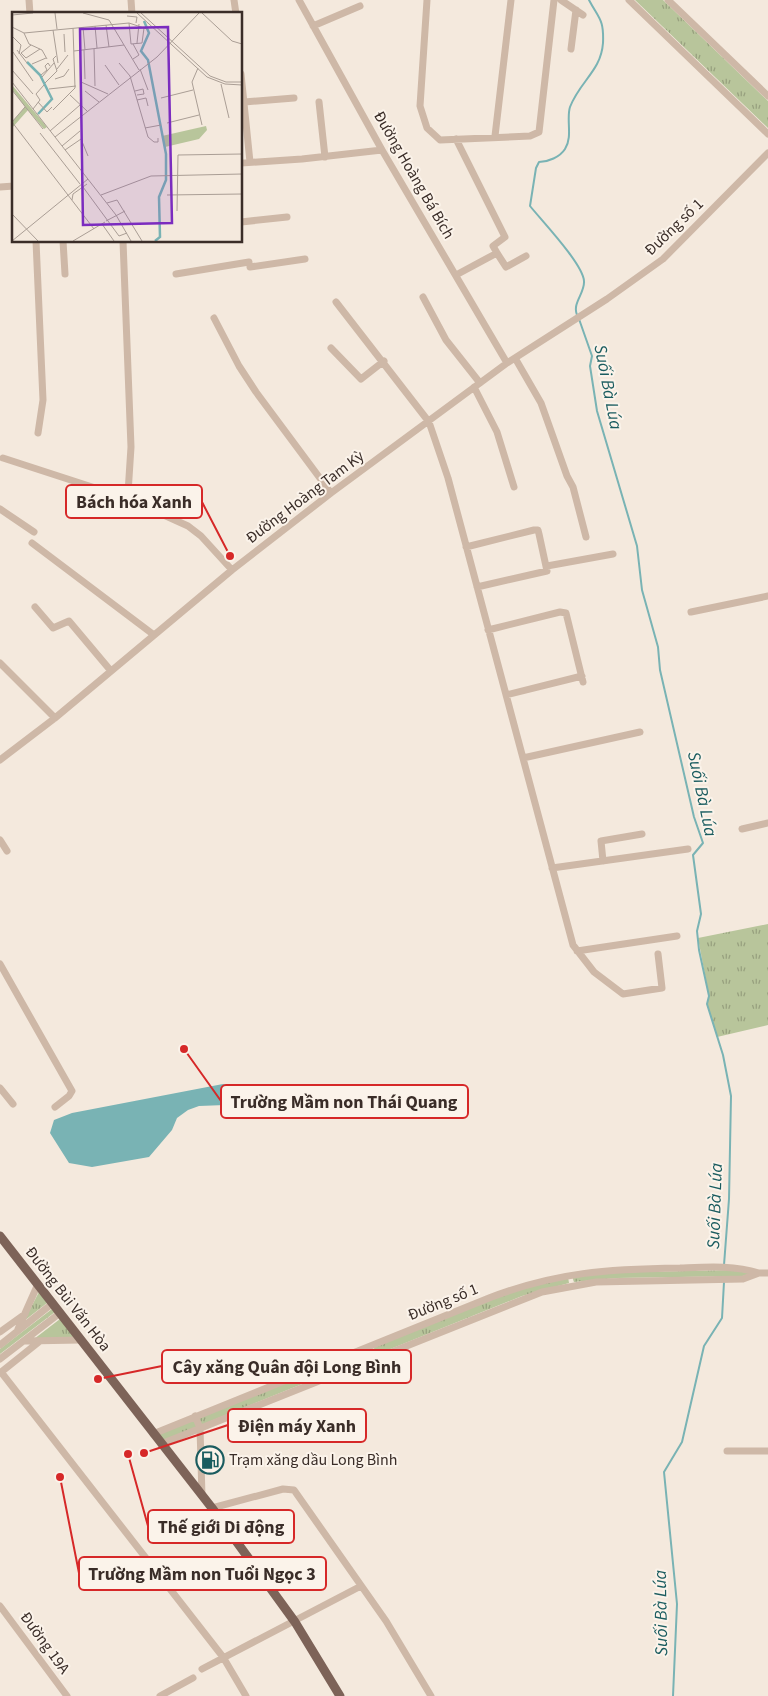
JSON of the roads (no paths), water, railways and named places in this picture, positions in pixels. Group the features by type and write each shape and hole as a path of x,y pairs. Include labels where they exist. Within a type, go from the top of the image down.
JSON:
{"main road":[{"name":"Đường Bùi Văn Hòa","path":"0,1236 212,1508 295,1622 340,1696"}],"street":[{"name":"Đường Hoàng Bá Bích","path":"299,0 382,150 506,364"},
{"path":"427,0 420,97 422,116 435,138 440,140 495,136 530,136 538,132 554,0"},
{"path":"495,136 511,0"},
{"path":"561,0 583,15"},
{"path":"630,0 768,134"},
{"path":"668,0 768,96"},
{"path":"313,26 360,6"},
{"path":"571,49 576,10"},
{"path":"242,83 250,162"},
{"path":"244,102 294,98"},
{"path":"319,102 325,157"},
{"path":"456,139 505,233 503,240 494,246 497,253 506,267 526,256"},
{"path":"242,163 325,157 382,150"},
{"name":"Đường số 1","path":"567,324 663,259 768,153"},
{"path":"242,222 287,217"},
{"path":"36,242 43,400 38,433"},
{"path":"63,242 65,274"},
{"path":"123,242 131,456 126,498"},
{"path":"456,275 497,253"},
{"path":"176,274 305,259"},
{"path":"424,297 446,340 477,385 497,432 514,487"},
{"path":"336,302 384,361 429,422 448,478 570,935 577,952 594,972 622,994 662,988 658,954"},
{"path":"214,318 256,392 331,493"},
{"name":"Đường Hoàng Tam Kỳ","path":"0,760 54,718 232,570 331,493 506,364 567,324"},
{"path":"331,348 361,379 384,361"},
{"path":"515,358 541,403 567,476 573,487 586,538"},
{"path":"3,458 126,498 188,526 201,536 232,570"},
{"path":"0,509 34,532"},
{"path":"466,547 537,530 547,566 546,572 477,587"},
{"path":"32,543 154,636"},
{"path":"547,566 613,554"},
{"path":"691,612 768,596"},
{"path":"35,607 53,628 69,621 111,671"},
{"path":"488,630 560,612 566,613 583,679 506,695"},
{"path":"0,663 54,718"},
{"path":"523,758 640,732"},
{"path":"742,829 768,823"},
{"path":"603,861 601,841 642,834"},
{"path":"0,840 7,851"},
{"path":"552,868 688,849"},
{"path":"577,952 677,936"},
{"path":"0,964 72,1090 69,1096 55,1107"},
{"path":"0,1088 13,1104"},
{"name":"Đường số 1","path":"153,1434 519,1287 570,1274 610,1270 732,1267 768,1273"},
{"name":"Đường số 1","path":"161,1444 523,1298 572,1285 617,1280 743,1279 759,1273"},
{"path":"570,1274 572,1285"},
{"path":"17,1332 38,1284"},
{"path":"0,1345 53,1303"},
{"path":"0,1359 60,1313"},
{"path":"0,1332 25,1314"},
{"path":"25,1341 81,1340"},
{"path":"40,1341 1,1372 224,1657 246,1696"},
{"path":"370,1346 377,1356"},
{"path":"195,1416 200,1428 202,1496"},
{"path":"727,1451 768,1451"},
{"path":"212,1508 291,1489 361,1586 432,1696"},
{"path":"202,1669 361,1586"},
{"name":"Đường 19A","path":"0,1606 67,1696"},
{"path":"160,1696 193,1678"}],"water":[{"path":"223,1084 229,1085 230,1091 230,1098 225,1105 199,1106 188,1110 177,1118 172,1130 149,1157 92,1167 69,1163 50,1133 54,1120 72,1113"}],"waterway":[{"name":"Suối Bà Lúa","path":"577,315 576,306 584,285 582,274 570,254 530,206 536,168 539,162 554,158 565,149 569,139 570,107 594,69 601,53 603,43 602,24 589,0"},
{"name":"Suối Bà Lúa","path":"579,319 592,356 590,366 597,411 637,546 642,590 658,647 660,670 694,817 703,843 693,855 701,914 697,931 699,950 709,996 707,1004 723,1055 731,1096 729,1199 724,1265"},
{"name":"Suối Bà Lúa","path":"673,1696 677,1604 664,1472 682,1442 704,1346 722,1318 724,1282"}],"place":[{"name":"Bách hóa Xanh","path":"230,556"},
{"name":"Trường Mầm non Thái Quang","path":"184,1049"},
{"name":"Cây xăng Quân đội Long Bình","path":"98,1379"},
{"name":"Điện máy Xanh","path":"144,1453"},
{"name":"Thế giới Di động","path":"128,1454"},
{"name":"Trạm xăng dầu Long Bình","path":"210,1460"},
{"name":"Trường Mầm non Tuổi Ngọc 3","path":"60,1477"}]}
